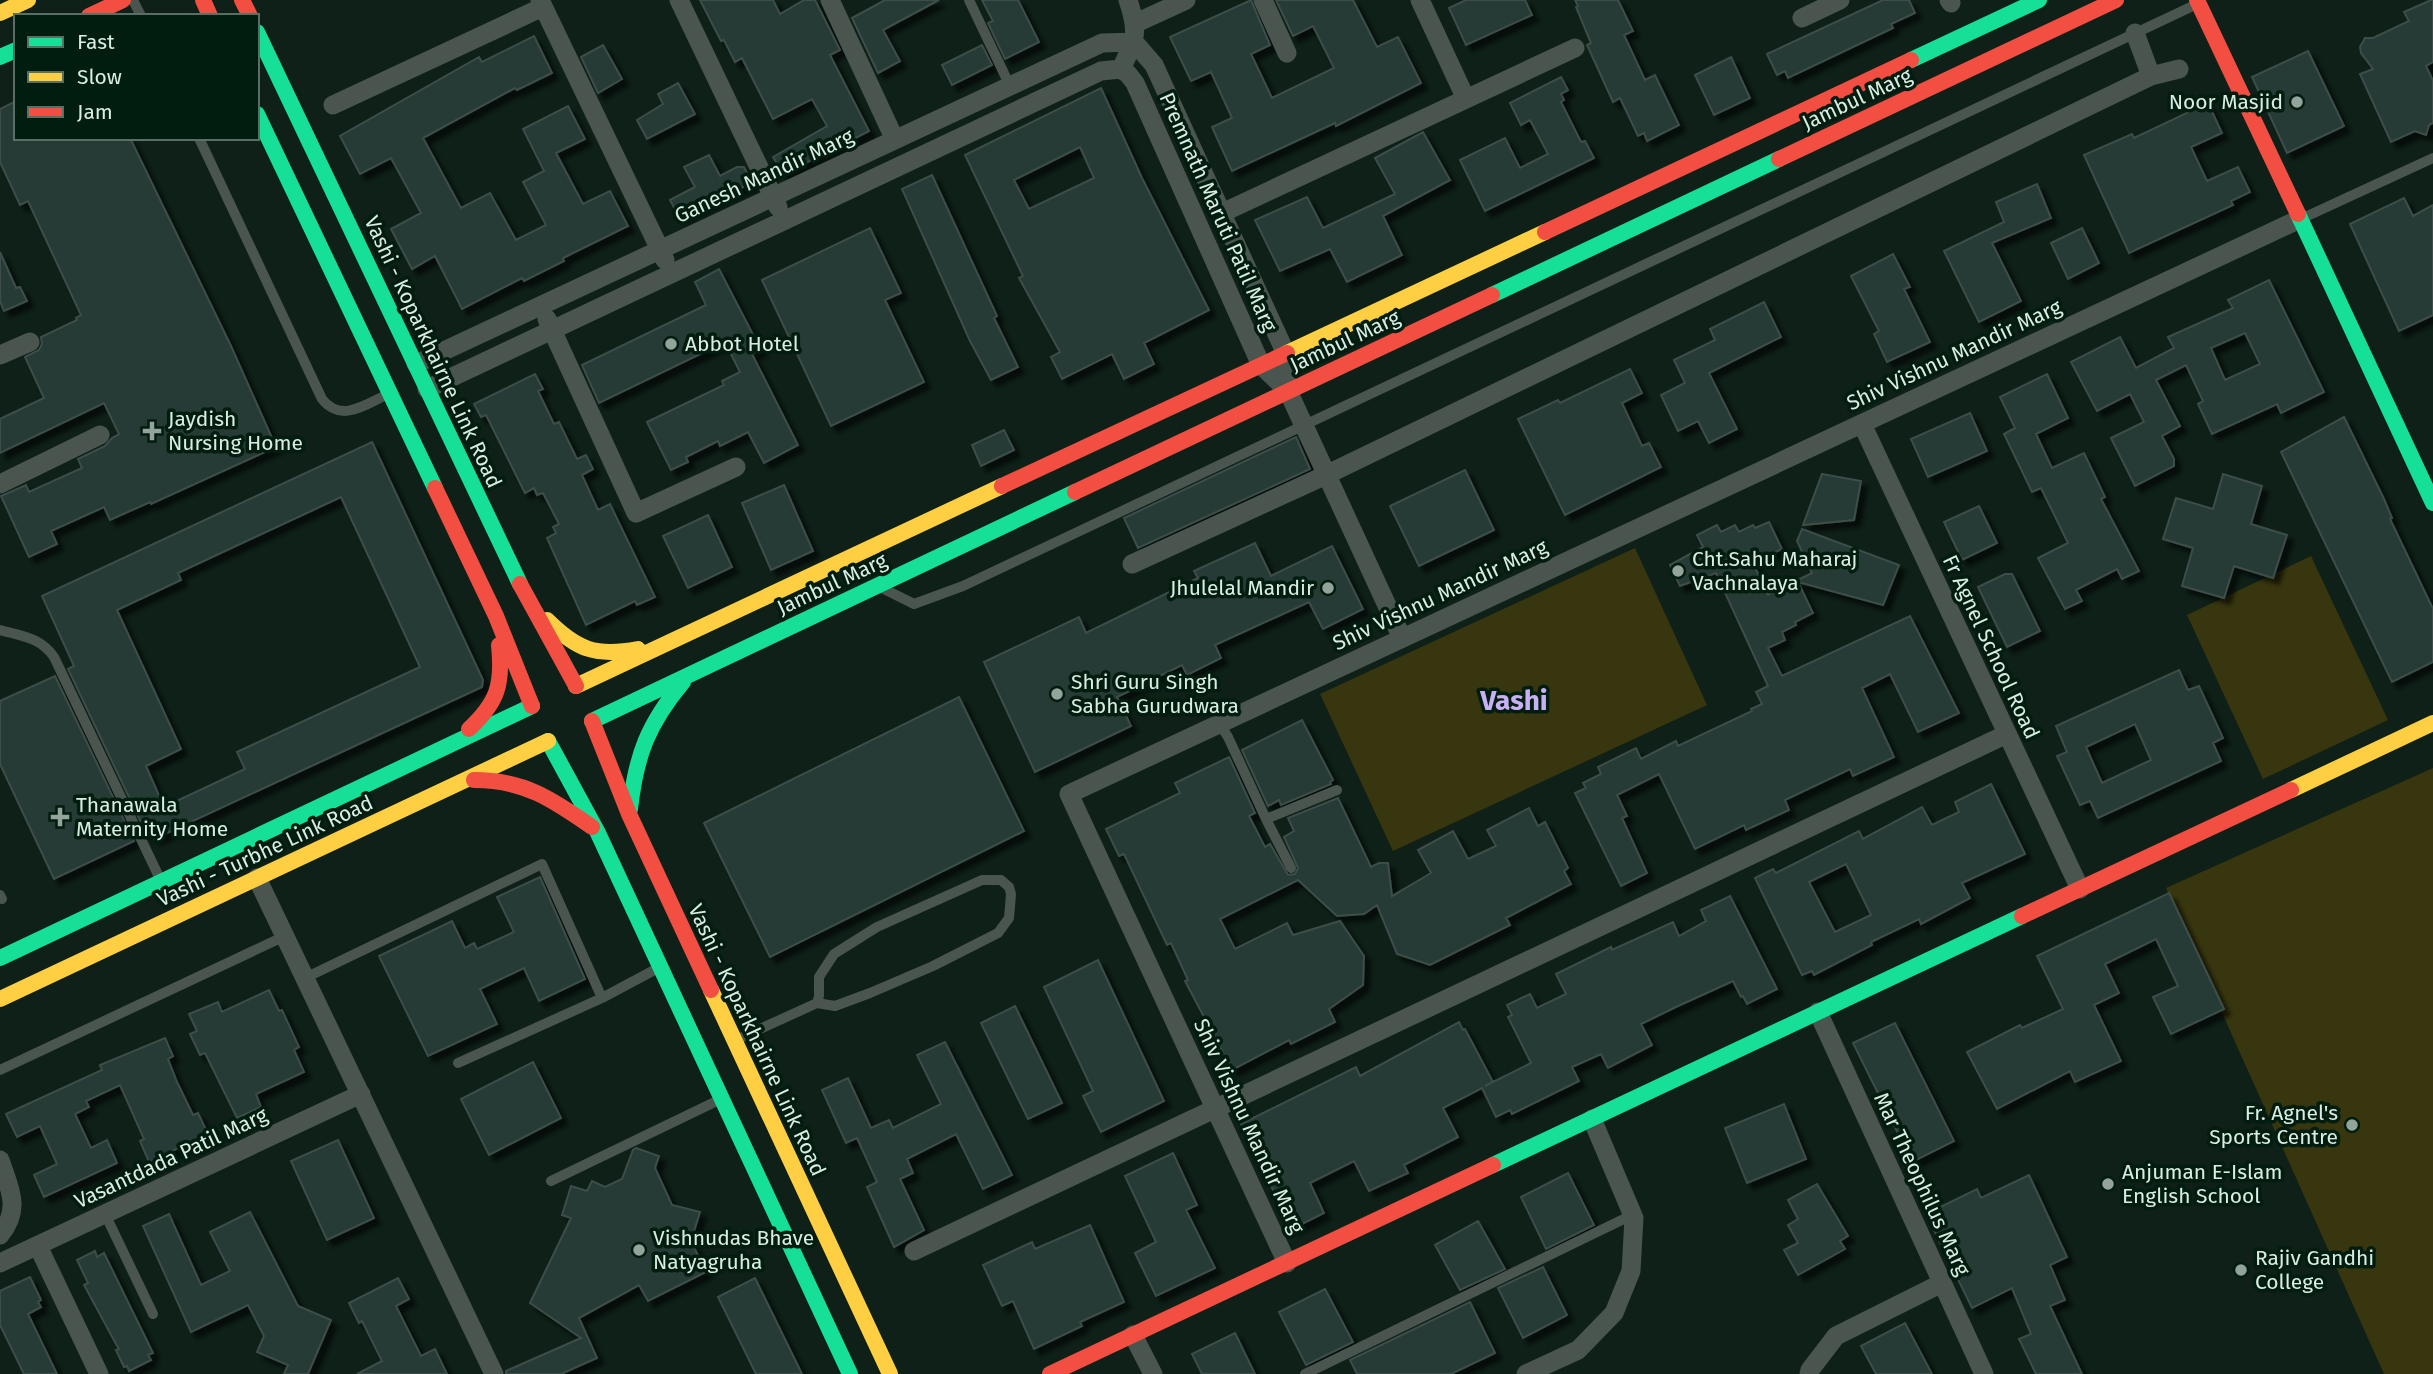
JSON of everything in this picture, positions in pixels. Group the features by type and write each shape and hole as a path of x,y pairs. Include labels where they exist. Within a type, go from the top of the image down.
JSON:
{"main road":[{"path":"0,13 28,0"},
{"path":"93,14 123,0"},
{"name":"Jambul Marg","path":"576,687 2039,0"},
{"name":"Jambul Marg","path":"592,721 2116,0"},
{"path":"2201,1 2433,503"},
{"name":"Vashi - Koparkhairne Link Road","path":"259,36 528,601 576,687 590,701 592,721 629,814 890,1374"},
{"path":"259,118 496,616 533,706 534,727 548,741 597,831 850,1374"},
{"path":"528,601 564,638 583,650 602,654 621,653 674,641"},
{"path":"451,745 494,704 501,688 502,669 496,616"},
{"path":"629,814 633,770 644,739 659,710 690,675"},
{"path":"559,683 576,687"},
{"path":"533,706 542,691"},
{"name":"Vashi - Turbhe Link Road","path":"0,958 533,706"},
{"path":"583,736 592,721"},
{"path":"1051,1374 2433,723"},
{"path":"548,741 566,744"},
{"name":"Vashi - Turbhe Link Road","path":"0,999 548,741"},
{"path":"467,780 499,779 523,786 551,799 597,831"}],"street":[{"path":"679,0 784,220"},
{"path":"830,0 895,140"},
{"name":"Premnath Maruti Patil Marg","path":"1128,0 1135,33 1154,65 1286,354 1288,391"},
{"path":"427,389 1101,71 1121,69 1135,33 1186,0"},
{"path":"1263,0 1287,53"},
{"path":"1420,0 1466,99"},
{"path":"1802,18 1840,0"},
{"path":"333,105 542,3 672,274"},
{"name":"Ganesh Mandir Marg","path":"416,364 1102,43 1135,33"},
{"path":"2135,33 2151,76"},
{"path":"1222,213 1575,48"},
{"name":"Premnath Maruti Patil Marg","path":"1121,69 1135,83 1261,365 1288,391"},
{"path":"1132,564 1326,475 2151,76 2179,69"},
{"path":"869,152 880,175"},
{"name":"Shiv Vishnu Mandir Marg","path":"1287,1263 1069,794 2300,219"},
{"path":"541,305 636,513 736,467"},
{"path":"0,355 30,342"},
{"path":"1288,391 1402,638"},
{"name":"Fr Agnel School Road","path":"1861,424 2080,889"},
{"path":"0,484 100,436"},
{"path":"914,1251 2007,734"},
{"path":"257,878 494,1374"},
{"name":"Mar Theophilus Marg","path":"1818,1012 1984,1374"},
{"name":"Vasantdada Patil Marg","path":"0,1263 361,1094"},
{"path":"1526,1374 1578,1350 1614,1313 1630,1270 1634,1219 1592,1119"},
{"path":"0,1160 14,1201 9,1219 0,1235"},
{"path":"38,1246 99,1374"},
{"path":"1810,1374 1810,1370 1836,1336 1942,1283"},
{"path":"1133,1335 1153,1374"}],"lane":[{"path":"970,0 1010,86"},
{"path":"877,586 915,604 964,586 2201,1"},
{"path":"200,140 328,407 338,412 348,412 390,393"},
{"path":"2300,219 2433,158"},
{"path":"0,630 35,640 46,646 54,657 161,882"},
{"path":"1219,723 1291,868"},
{"path":"1266,819 1337,790"},
{"path":"305,978 542,864 602,998"},
{"path":"735,1041 817,1003 835,1006 870,993 933,966 998,933 1009,918 1009,887 1001,880 982,880 877,927 834,954 819,976 817,1003"},
{"path":"0,1070 285,936"},
{"path":"458,1063 602,998 660,967"},
{"path":"551,1181 722,1099"},
{"path":"105,1214 153,1314"},
{"path":"1305,1374 1632,1215"}],"shaded area":[{"path":"1635,548 1707,705 1393,851 1320,694"},
{"path":"2311,556 2388,720 2263,779 2187,615"},
{"name":"Fr. Agnel's Sports Centre","path":"2433,768 2433,1374 2384,1374 2166,888"}],"building":[{"path":"700,0 773,0 780,14 804,0 815,0 840,50 830,55 869,131 838,147 837,145 784,176 773,157 827,126 812,99 773,119 742,58 735,62"},
{"path":"885,0 939,0 883,30 900,61 878,73 852,18"},
{"path":"982,0 1018,0 1039,42 1005,59 988,23 993,21"},
{"path":"1251,0 1270,45 1251,54 1272,98 1334,68 1313,26 1293,36 1276,0 1353,0 1377,47 1398,37 1421,83 1336,126 1335,123 1232,171 1212,127 1232,118 1211,72 1191,81 1170,37"},
{"path":"1466,0 1525,0 1532,15 1466,45 1449,8"},
{"path":"1575,0 1618,0 1633,31 1624,35 1645,80 1655,75 1679,125 1647,141 1644,133 1638,136 1620,98 1613,102 1587,45 1591,43"},
{"path":"1883,0 1909,0 1915,13 1891,24 1893,28 1788,78 1785,71 1777,75 1767,54"},
{"path":"2431,0 2433,62 2426,66 2433,81 2433,123 2429,125 2426,135 2415,131 2391,142 2360,74 2373,69 2361,53 2360,47 2365,38 2373,38 2409,21 2404,12"},
{"path":"534,36 552,73 517,90 515,88 423,138 461,208 490,193 516,240 546,225 523,182 544,171 523,129 568,106 585,139 556,153 583,204 610,191 628,226 524,281 522,278 462,309 435,256 412,269 391,229 421,213 391,158 360,174 340,136 479,57 482,62"},
{"path":"603,45 622,79 598,93 581,57"},
{"path":"982,45 992,65 952,85 942,65"},
{"name":"Noor Masjid","path":"2308,51 2344,126 2287,153 2252,77"},
{"path":"1731,57 1750,98 1714,115 1695,75"},
{"path":"1561,77 1568,90 1561,94 1564,100 1561,102 1581,142 1585,141 1594,158 1485,211 1460,160 1505,138 1520,168 1548,154 1530,120 1521,125 1510,103"},
{"path":"678,83 695,114 647,139 637,120 663,104 658,94"},
{"path":"1101,88 1142,178 1209,310 1144,343 1154,364 1124,379 1112,354 1062,379 1051,357 1060,352 1019,278 1023,276 965,155","holes":["1080,147 1094,178 1029,209 1014,180"]},
{"path":"14,102 14,140 131,140 231,346 276,447 110,520 104,507 51,531 57,544 29,557 1,496 26,485 29,492 82,468 78,459 105,446 119,434 104,403 0,453 0,419 44,398 25,357 39,350 41,337 77,320 81,315 28,201 20,205 0,162 0,109"},
{"path":"2208,103 2222,133 2191,147 2207,181 2238,167 2250,192 2231,201 2233,205 2129,253 2084,155 2132,134 2134,138"},
{"path":"1423,132 1450,180 1383,216 1402,255 1347,282 1330,249 1280,271 1255,220 1307,197 1323,228 1395,194 1375,158"},
{"path":"709,155 720,176 737,167 744,167 752,183 679,217 670,200 695,187 684,167"},
{"path":"932,175 1018,367 991,380 970,341 902,189"},
{"path":"2037,184 2051,218 1992,243 2021,301 1979,322 1944,251 2004,222 1996,202"},
{"path":"2404,198 2413,216 2433,205 2433,315 2399,331 2350,224"},
{"path":"870,228 901,293 885,300 924,382 831,426 762,280"},
{"path":"2082,228 2099,263 2068,279 2051,243"},
{"path":"0,252 16,288 20,287 27,301 4,311 0,301"},
{"path":"1893,254 1910,287 1904,289 1930,342 1887,362 1874,334 1879,331 1851,276"},
{"path":"719,269 761,350 752,354 798,445 764,463 748,432 720,446 718,441 686,457 688,462 671,470 647,422 724,385 722,381 740,372 725,342 599,403 582,365 706,305 695,282"},
{"path":"2269,280 2324,392 2281,413 2277,404 2212,434 2198,404 2203,401 2186,365 2156,380 2180,426 2162,436 2174,459 2174,466 2135,486 2111,438 2144,422 2130,394 2097,411 2071,362 2120,337 2136,368 2174,348 2168,337 2233,308 2228,300","holes":["2245,333 2260,364 2225,380 2211,348"]},
{"path":"1764,302 1781,337 1709,373 1737,429 1709,443 1698,421 1678,431 1661,395 1685,383 1674,360 1715,340 1710,329"},
{"path":"1630,369 1642,393 1622,403 1642,446 1649,443 1661,467 1565,515 1518,419 1558,400 1560,403"},
{"path":"535,374 543,389 538,391 554,424 559,422 577,459 586,455 593,469 582,475 598,510 610,504 655,597 637,605 635,601 586,625 547,538 556,533 553,527 559,524 543,493 537,495 534,488 525,493 486,415 481,417 474,404"},
{"path":"2047,374 2068,418 2036,434 2052,468 2084,453 2105,497 2101,499 2139,571 2122,579 2117,569 2076,590 2082,601 2065,609 2038,558 2068,543 2041,488 2032,492 2004,434 2015,428 2000,397"},
{"path":"1970,413 1987,451 1928,477 1911,439"},
{"path":"2344,417 2433,609 2433,662 2392,682 2281,452"},
{"path":"1004,430 1014,450 981,466 972,445"},
{"path":"1296,437 1310,469 1138,548 1124,518"},
{"path":"372,442 483,680 482,687 154,839 152,833 147,835 68,669 74,666 42,596","holes":["341,497 420,667 237,752 245,769 164,807 146,766 181,749 117,610 181,580 178,573"]},
{"path":"1465,470 1494,530 1419,566 1390,506"},
{"path":"1822,474 1861,481 1854,520 1803,525"},
{"path":"2223,474 2262,486 2251,524 2287,535 2273,578 2234,566 2224,598 2182,586 2193,548 2163,539 2176,498 2213,509"},
{"path":"784,485 813,551 771,570 742,503"},
{"path":"1979,506 1997,543 1962,560 1944,522"},
{"path":"708,515 732,567 688,588 663,536"},
{"path":"1769,522 1782,549 1753,563 1768,595 1812,573 1797,541 1802,529 1899,565 1883,605 1798,582 1813,613 1782,632 1785,640 1768,648 1782,676 1910,616 1959,713 1918,732 1890,674 1862,688 1894,757 1853,776 1850,769 1785,800 1789,810 1746,830 1744,825 1695,849 1659,774 1617,795 1627,816 1622,818 1647,873 1621,886 1575,793 1586,788 1583,783 1601,774 1598,767 1636,748 1641,759 1676,741 1678,746 1762,704 1756,692 1768,686 1716,573 1680,586 1670,565 1703,547 1697,535 1717,525 1721,532 1735,525 1739,532 1753,525 1755,528"},
{"path":"1255,543 1271,576 1332,546 1363,609 1323,629 1309,602 1215,645 1221,658 1187,675 1182,665 1117,697 1131,726 1035,772 984,662 1079,617 1086,633 1198,578 1194,571"},
{"path":"2005,574 2012,574 2040,631 2007,647 1978,587"},
{"path":"2179,670 2188,690 2199,686 2223,738 2213,743 2221,761 2098,818 2090,801 2080,805 2057,756 2067,752 2056,726","holes":["2135,724 2151,760 2102,783 2086,747"]},
{"path":"55,676 134,841 54,879 0,764 0,701"},
{"path":"959,697 1024,831 770,957 704,823"},
{"path":"1302,720 1333,780 1331,784 1281,805 1279,800 1268,806 1242,750"},
{"path":"1229,757 1255,813 1249,816 1265,847 1270,844 1288,875 1295,874 1298,868 1284,837 1294,831 1288,818 1338,798 1371,867 1388,863 1392,896 1431,873 1418,850 1453,831 1468,859 1496,846 1487,830 1529,808 1538,826 1545,822 1568,868 1564,871 1571,884 1506,918 1510,925 1430,965 1397,954 1377,905 1364,914 1337,916 1298,880 1220,919 1235,949 1287,923 1293,935 1340,921 1364,956 1363,985 1329,1009 1335,1022 1291,1044 1289,1040 1232,1070 1185,981 1188,980 1171,943 1167,945 1124,854 1119,856 1106,829 1180,793 1175,783"},
{"path":"1991,784 2025,854 1962,883 1970,898 1921,924 1919,919 1871,942 1872,945 1814,975 1812,971 1802,975 1755,878 1773,869 1776,873 1859,831 1863,839 1922,807 1932,825 1959,812 1955,802","holes":["1846,864 1871,915 1835,932 1809,882"]},
{"path":"540,877 585,979 539,1001 524,968 480,989 497,1024 428,1056 379,956 452,921 465,948 474,943 477,949 514,932 497,897"},
{"path":"2169,893 2224,1009 2171,1034 2153,997 2178,986 2156,939 2105,964 2119,993 2094,1005 2121,1061 2075,1082 2070,1071 1997,1109 1967,1052 2020,1025 2022,1028 2063,1009 2037,956"},
{"path":"1730,896 1777,989 1747,1004 1733,981 1678,1006 1641,1024 1652,1045 1608,1068 1601,1054 1572,1067 1579,1081 1512,1114 1510,1110 1496,1117 1482,1088 1443,1108 1458,1137 1404,1165 1408,1173 1369,1191 1354,1161 1310,1183 1324,1213 1292,1229 1241,1124 1356,1067 1360,1076 1459,1022 1493,1082 1531,1063 1508,1017 1512,1015 1507,1005 1530,994 1537,1008 1566,994 1556,974 1611,947 1612,950 1673,922 1679,936 1706,921 1701,910"},
{"path":"1098,960 1164,1101 1101,1132 1083,1096 1093,1091 1044,987"},
{"path":"269,990 279,1011 282,1010 299,1047 294,1050 304,1072 256,1094 261,1107 237,1118 205,1053 200,1055 190,1034 197,1031 189,1014 218,1002 222,1012"},
{"path":"1015,1006 1062,1103 1028,1119 981,1023"},
{"path":"1895,1023 1954,1141 1912,1162 1853,1043"},
{"path":"165,1038 173,1056 168,1059 177,1082 193,1115 198,1113 208,1134 149,1162 140,1141 144,1139 120,1085 86,1101 89,1107 75,1114 91,1148 107,1140 117,1163 44,1197 34,1175 57,1164 40,1126 17,1137 6,1114 102,1070 100,1065"},
{"path":"945,1042 1012,1175 983,1189 956,1134 907,1159 913,1173 900,1179 924,1230 894,1247 867,1187 877,1182 857,1138 846,1143 822,1090 848,1078 871,1128 889,1120 893,1128 941,1104 917,1055"},
{"path":"533,1062 561,1118 489,1155 461,1099"},
{"path":"1784,1104 1806,1159 1747,1183 1725,1128"},
{"path":"338,1140 374,1218 327,1240 291,1161"},
{"path":"636,1148 659,1156 655,1168 672,1205 700,1212 691,1241 706,1272 648,1301 639,1285 579,1318 597,1358 561,1374 506,1374 506,1371 581,1338 530,1303 571,1218 562,1215 571,1186 587,1191 592,1181 605,1187 622,1179"},
{"path":"1173,1153 1197,1205 1186,1210 1215,1268 1156,1296 1135,1253 1156,1242 1125,1176"},
{"path":"1568,1173 1594,1225 1546,1249 1521,1197"},
{"path":"2029,1175 2067,1257 2050,1265 2065,1300 2050,1306 2082,1374 2036,1374 2019,1339 2031,1334 2012,1288 1972,1308 1926,1214 1977,1189 1981,1198"},
{"path":"1817,1184 1848,1236 1840,1241 1845,1249 1798,1275 1784,1250 1798,1243 1788,1225 1798,1219 1788,1200"},
{"path":"250,1212 298,1306 331,1320 308,1374 284,1374 288,1365 257,1352 264,1336 248,1305 191,1332 143,1226 169,1214 201,1285 230,1271 210,1232"},
{"path":"1478,1221 1505,1269 1460,1290 1435,1245"},
{"path":"1090,1225 1124,1302 1080,1322 1082,1326 1034,1349 1013,1301 1002,1306 983,1265 1032,1242 1035,1249"},
{"path":"95,1251 97,1257 104,1253 153,1353 148,1355 151,1360 129,1371 127,1366 124,1367 116,1350 119,1349 84,1285 88,1283 77,1260"},
{"path":"1543,1267 1567,1315 1523,1338 1498,1288"},
{"path":"30,1277 41,1300 38,1302 41,1307 28,1314 57,1374 24,1374 0,1325 0,1291"},
{"path":"398,1278 409,1299 396,1306 421,1356 435,1349 447,1374 357,1374 382,1361 362,1321 359,1323 349,1303"},
{"path":"755,1278 802,1374 756,1374 718,1297"},
{"path":"1325,1289 1353,1342 1306,1365 1279,1312"},
{"path":"1470,1302 1495,1353 1451,1374 1357,1374 1350,1360"},
{"path":"1905,1323 1932,1374 1876,1374 1861,1346"},
{"path":"1235,1333 1255,1374 1202,1374 1192,1354"}],"traffic: fast":[{"path":"1911,60 2039,0"},
{"path":"259,36 520,584"},
{"path":"0,57 14,51"},
{"path":"259,118 435,488"},
{"path":"1492,295 1779,159"},
{"path":"2298,214 2433,503"},
{"path":"592,721 1075,492"},
{"path":"630,809 640,756 652,726 683,682"},
{"path":"0,958 532,706"},
{"path":"548,741 597,831 850,1374"},
{"path":"1493,1165 2022,916"}],"traffic: slow":[{"path":"0,13 28,0"},
{"path":"1287,353 1545,232"},
{"path":"576,686 1002,486"},
{"path":"547,620 568,638 588,649 610,652 638,649"},
{"path":"2291,790 2433,723"},
{"path":"0,999 548,741"},
{"path":"711,990 890,1374"}],"traffic: jam":[{"path":"93,14 123,0"},
{"path":"203,0 209,14"},
{"path":"242,0 249,14"},
{"path":"1779,159 2116,0"},
{"path":"2197,0 2298,214"},
{"path":"1545,232 1911,60"},
{"path":"1075,492 1492,295"},
{"path":"1002,486 1287,353"},
{"path":"435,488 496,616 532,706"},
{"path":"520,584 576,686"},
{"path":"469,729 486,710 496,692 500,671 499,645"},
{"path":"592,721 629,814 711,990"},
{"path":"474,780 523,787 564,808 592,827"},
{"path":"2022,916 2291,790"},
{"path":"1050,1374 1493,1165"}],"place":[{"name":"Noor Masjid","path":"2297,102"},
{"name":"Abbot Hotel","path":"671,344"},
{"name":"Jaydish Nursing Home","path":"152,431"},
{"name":"Cht.Sahu Maharaj Vachnalaya","path":"1678,571"},
{"name":"Jhulelal Mandir","path":"1328,588"},
{"name":"Shri Guru Singh Sabha Gurudwara","path":"1057,694"},
{"name":"Thanawala Maternity Home","path":"60,817"},
{"name":"Fr. Agnel's Sports Centre","path":"2352,1125"},
{"name":"Anjuman E-Islam English School","path":"2108,1184"},
{"name":"Vishnudas Bhave Natyagruha","path":"639,1250"},
{"name":"Rajiv Gandhi College","path":"2241,1270"}],"district":[{"name":"Vashi","path":"1514,700"}]}
